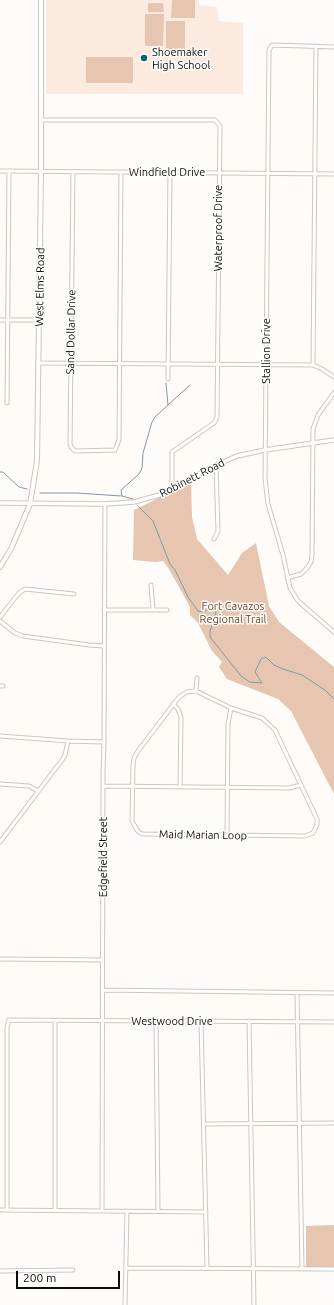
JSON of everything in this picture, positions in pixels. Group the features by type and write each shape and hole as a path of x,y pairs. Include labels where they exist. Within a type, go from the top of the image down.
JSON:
{"main road":[{"name":"West Elms Road","path":"0,567 14,542 30,504 37,461 41,172 41,0"}],"street":[{"name":"Stallion Drive","path":"316,46 272,45 268,50 265,478 268,504 283,555 290,588 298,601 334,632"},
{"path":"313,365 316,46 334,47"},
{"name":"Waterproof Drive","path":"41,120 215,120 220,126 218,364 216,421 172,452 172,489"},
{"name":"Windfield Drive","path":"0,171 334,174"},
{"path":"7,403 9,171"},
{"name":"Sand Dollar Drive","path":"73,172 71,447 75,451 115,450 119,440 119,364"},
{"path":"119,364 121,172"},
{"path":"168,379 170,172"},
{"path":"0,320 39,320"},
{"path":"39,363 313,365 334,377"},
{"path":"287,578 301,574 308,567 312,555 313,428 318,415 334,393"},
{"name":"Robinett Road","path":"0,503 105,504 143,500 162,494 216,464 237,456 265,450 334,440"},
{"path":"214,539 218,531 216,464"},
{"name":"Edgefield Street","path":"102,1211 105,504"},
{"path":"152,585 153,610"},
{"path":"0,618 19,593 25,589 74,594"},
{"path":"104,610 167,610"},
{"path":"0,621 15,633 22,636 104,646"},
{"path":"196,691 198,678"},
{"name":"Maid Marian Loop","path":"196,691 231,708 262,718 271,725 275,730 317,819 317,824 313,833 305,836 140,833 132,821 133,766 138,751 172,704 182,694 196,691"},
{"path":"172,704 178,709 181,718 180,787"},
{"path":"227,835 228,724 231,708"},
{"path":"0,736 104,742"},
{"path":"0,842 65,755 68,741"},
{"path":"0,784 29,786 38,790"},
{"path":"103,786 289,788 301,784"},
{"path":"0,959 102,960"},
{"path":"102,990 334,993"},
{"path":"297,993 302,1269"},
{"name":"Westwood Drive","path":"7,1210 7,1034 9,1020 334,1022"},
{"path":"156,1020 158,1211"},
{"path":"55,1021 55,1210"},
{"path":"201,1021 207,1268"},
{"path":"249,1021 254,1305"},
{"path":"204,1124 334,1123"},
{"path":"0,1210 206,1212"},
{"path":"125,1305 127,1211"},
{"path":"126,1268 334,1269"},
{"path":"0,1270 73,1270"}],"shaded area":[{"name":"Shoemaker High School","path":"46,0 199,0 199,5 217,7 219,21 243,23 243,94 46,94"}],"green space":[{"path":"172,0 195,0 195,18 171,18"},
{"path":"148,3 163,3 164,12 148,12"},
{"path":"145,14 164,14 163,46 145,46"},
{"path":"166,21 185,21 185,54 166,54"},
{"path":"86,57 133,57 133,83 86,83"},
{"name":"Fort Cavazos Regional Trail","path":"191,482 192,517 197,539 228,575 242,553 256,543 269,606 279,622 334,667 334,794 291,711 278,699 227,679 219,667 222,662 212,651 198,623 190,615 190,607 163,561 156,562 133,560 134,510"},
{"path":"334,1225 334,1268 306,1269 306,1226"}],"waterway":[{"path":"133,499 122,496 121,490 139,474 142,468 143,453 152,422 155,417 168,405 166,383"},
{"path":"168,405 190,385"},
{"path":"0,472 3,472 19,487 27,489"},
{"path":"40,493 77,493 121,496"},
{"path":"138,506 153,521 170,564 175,570 188,597 198,611 201,612 212,608 215,610 216,614 210,631 210,637 241,676 250,682 262,683 255,672 261,659 265,657 274,665 302,675 325,690 334,699"}],"place":[{"name":"Shoemaker High School","path":"144,58"}]}
